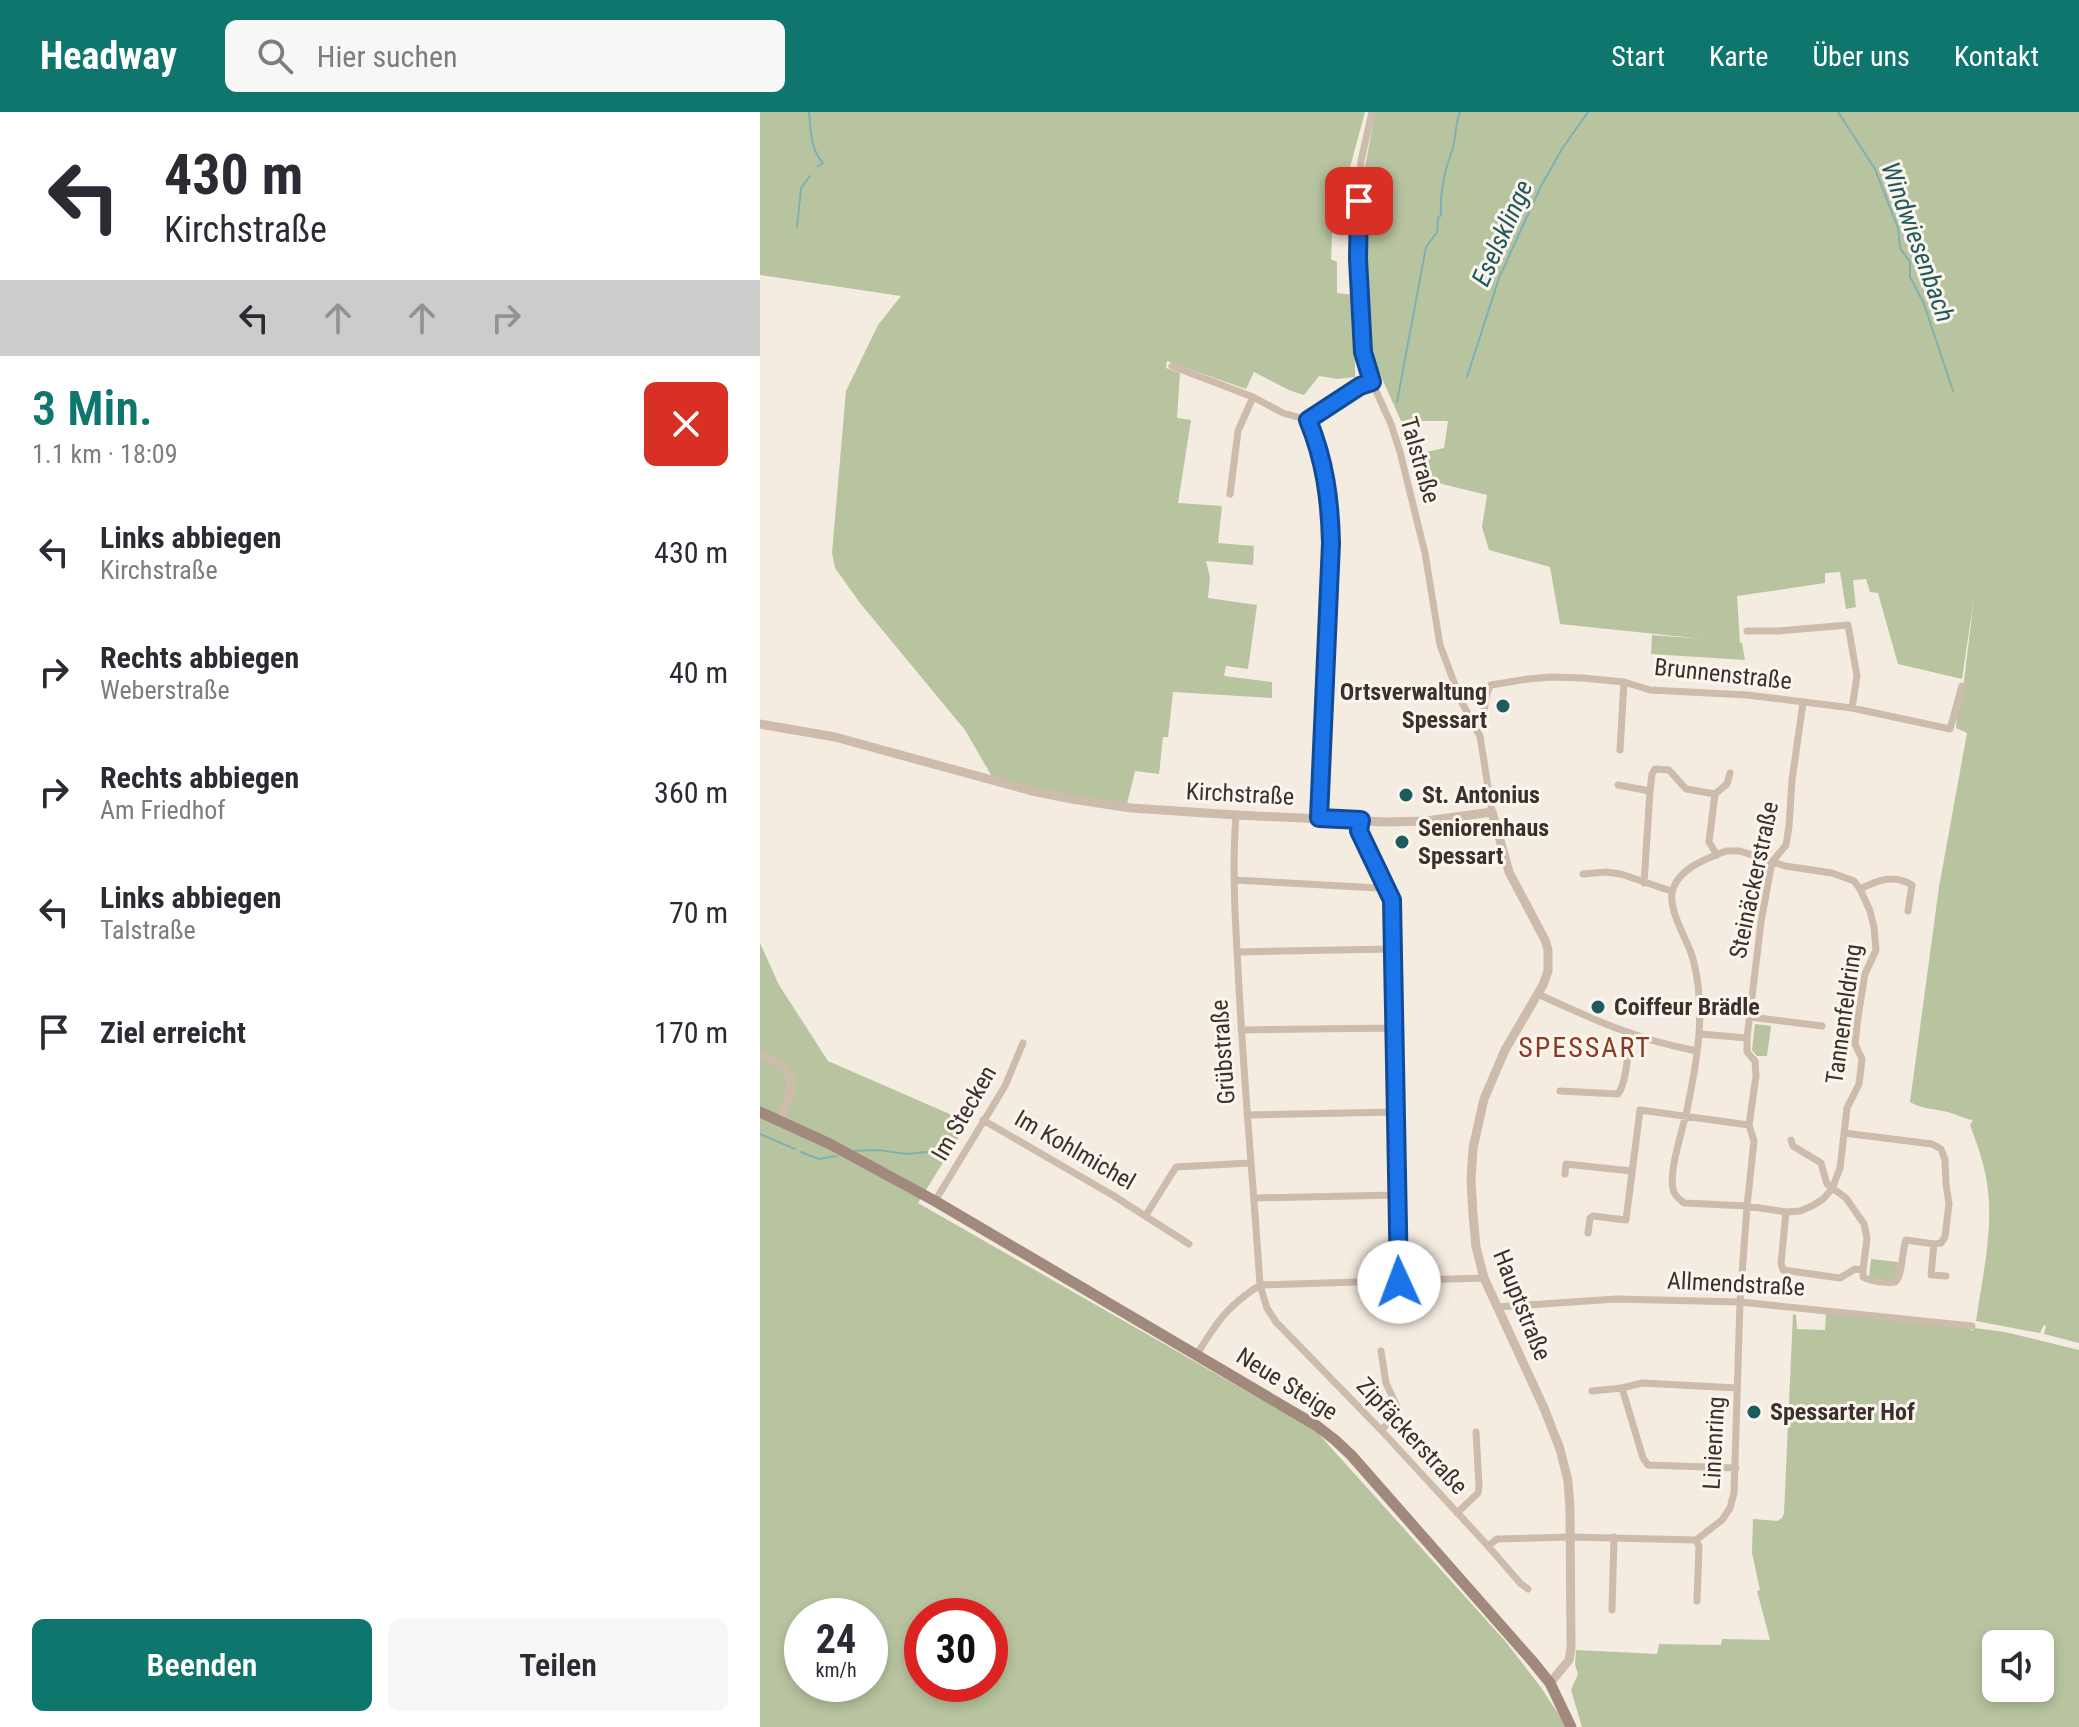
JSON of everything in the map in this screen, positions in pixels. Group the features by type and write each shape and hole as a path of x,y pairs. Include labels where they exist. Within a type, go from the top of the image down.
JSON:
{"main road":[{"name":"Neue Steige","path":"760,1112 830,1144 935,1201 1317,1426 1335,1440 1502,1625 1550,1683 1571,1727"}],"street":[{"name":"Talstraße","path":"1372,112 1361,161 1358,259 1363,352 1400,452 1425,553 1440,645 1461,701 1482,743 1492,812"},
{"path":"1172,366 1253,397 1283,413 1308,420 1360,386 1372,382"},
{"path":"1230,494 1238,431 1253,397"},
{"path":"1308,420 1328,484 1331,543 1319,818"},
{"path":"1747,631 1848,625 1857,676 1852,708"},
{"name":"Brunnenstraße","path":"1476,726 1483,719 1487,691 1491,685 1551,677 1624,682 1650,690 1747,695 1852,708 1950,729 1962,686"},
{"path":"1620,750 1624,682"},
{"name":"Steinäckerstraße","path":"1740,1302 1754,1141 1749,1125 1756,1076 1755,1061 1747,1052 1747,1038 1761,922 1772,862 1786,845 1803,703"},
{"name":"Kirchstraße","path":"760,724 835,737 1032,791 1131,808 1426,821 1492,812"},
{"path":"1644,883 1650,791 1655,769 1669,770 1686,789 1715,794"},
{"path":"1717,855 1709,842 1715,794 1727,784 1730,773"},
{"path":"1618,785 1650,791"},
{"name":"Hauptstraße","path":"1492,812 1509,872 1542,931 1548,950 1548,971 1505,1050 1484,1099 1473,1148 1471,1181 1476,1247 1484,1278 1544,1408 1568,1481 1571,1648 1569,1660 1550,1683"},
{"name":"Grübstraße","path":"1236,815 1234,880 1237,952 1260,1285"},
{"path":"1361,820 1359,831 1392,900 1399,1282"},
{"path":"1832,1189 1812,1206 1786,1212 1747,1206 1684,1203 1675,1194 1672,1184 1676,1152 1686,1116 1700,1034 1700,1009 1693,959 1672,904 1671,891 1686,870 1726,851 1740,851 1772,862 1845,876 1860,889 1880,879 1904,880 1912,885 1908,911"},
{"path":"1583,874 1621,874 1671,891"},
{"path":"1234,880 1378,888 1386,885"},
{"name":"Tannenfeldring","path":"1832,1189 1840,1168 1847,1108 1859,1084 1862,1059 1855,1044 1865,974 1876,950 1870,911 1860,889"},
{"path":"1237,952 1392,949"},
{"path":"1538,994 1632,1035 1697,1051"},
{"path":"1750,1017 1822,1026"},
{"path":"1241,1030 1394,1028"},
{"path":"1700,1034 1747,1038"},
{"path":"1560,1091 1618,1094 1622,1089 1632,1035"},
{"name":"Im Stecken","path":"935,1201 1005,1086 1023,1043"},
{"path":"760,1056 778,1063 791,1077 792,1090 780,1121"},
{"path":"1588,1233 1593,1216 1626,1220 1640,1110 1749,1125"},
{"path":"1247,1115 1397,1112"},
{"name":"Im Kohlmichel","path":"983,1120 1146,1215 1189,1244"},
{"path":"1791,1140 1793,1146 1821,1163 1827,1184 1846,1198 1864,1224 1867,1238 1863,1277 1897,1282 1906,1240 1934,1244 1941,1243 1945,1237 1949,1204 1945,1160 1941,1149 1932,1144 1844,1133"},
{"name":"Im Kohlmichel","path":"1146,1215 1176,1167 1250,1163"},
{"path":"1565,1174 1566,1164 1631,1171"},
{"path":"1254,1198 1397,1195"},
{"path":"1786,1212 1783,1270 1840,1278 1848,1271 1863,1270"},
{"path":"1934,1244 1931,1275 1946,1276"},
{"path":"1197,1354 1226,1311 1260,1285 1484,1278"},
{"name":"Zipfäckerstraße","path":"1260,1285 1267,1308 1276,1322 1528,1589"},
{"name":"Allmendstraße","path":"1497,1307 1616,1299 1740,1302 1972,1326"},
{"name":"Linienring","path":"1696,1540 1722,1520 1730,1508 1734,1493 1740,1302"},
{"path":"1381,1351 1386,1383 1398,1409 1395,1417 1381,1430"},
{"path":"1592,1391 1642,1383 1737,1388"},
{"path":"1622,1388 1643,1458 1648,1465 1736,1468"},
{"path":"1457,1513 1478,1493 1476,1432"},
{"path":"1612,1610 1614,1537"},
{"path":"1488,1546 1497,1539 1614,1537 1696,1540 1699,1546 1697,1601"}],"green space":[{"path":"760,112 1365,112 1349,171 1347,196 1334,196 1331,259 1337,262 1337,293 1355,295 1355,377 1338,379 1319,376 1304,395 1254,372 1246,389 1167,361 1166,368 1180,373 1177,418 1191,420 1178,503 1222,506 1218,543 1254,546 1253,565 1206,561 1210,578 1208,598 1257,605 1248,669 1226,666 1224,676 1272,682 1272,698 1173,692 1168,737 1163,737 1159,774 1135,771 1127,804 994,780 965,730 860,603 835,568 832,553 846,391 878,325 901,296 760,275"},
{"path":"1375,112 2079,112 2079,1343 2044,1334 2044,1325 2040,1333 1976,1321 1986,1256 1989,1207 1984,1166 1970,1125 1973,1120 1910,1102 1939,887 1967,733 1956,728 1974,598 1962,679 1898,664 1878,593 1870,592 1866,579 1853,580 1856,607 1846,609 1840,572 1825,573 1825,583 1737,596 1740,643 1745,660 1651,654 1652,635 1704,639 1560,624 1550,567 1489,550 1482,527 1487,495 1426,480 1418,454 1444,448 1448,421 1401,421 1380,374 1374,375 1366,352 1362,223 1365,168"},
{"path":"760,943 779,985 828,1061 968,1122 918,1203 1316,1431 1505,1641 1567,1727 760,1727"},
{"path":"1755,1024 1771,1026 1767,1056 1757,1056 1752,1050"},
{"path":"1871,1259 1898,1262 1896,1281 1869,1278"},
{"path":"1826,1313 2005,1332 2079,1350 2079,1727 1582,1727 1571,1690 1578,1674 1576,1650 1657,1654 1659,1644 1721,1645 1722,1639 1770,1640 1757,1591 1760,1590 1752,1553 1753,1519 1777,1521 1784,1513 1793,1314 1796,1315 1797,1329 1825,1330"}],"waterway":[{"path":"809,112 813,145 823,163 818,166"},
{"path":"1397,402 1426,247 1437,232 1443,182 1460,112"},
{"name":"Eselsklinge","path":"1467,377 1499,278 1540,188 1588,112"},
{"name":"Windwiesenbach","path":"1838,112 1875,169 1898,228 1900,248 1910,262 1910,277 1924,304 1953,391"},
{"path":"797,227 801,188 810,176"},
{"path":"760,1134 795,1149"},
{"path":"853,1151 935,1154"},
{"path":"801,1152 819,1159 836,1156"}],"place":[{"name":"Ortsverwaltung Spessart","path":"1503,706"},
{"name":"St. Antonius","path":"1406,795"},
{"name":"Seniorenhaus Spessart","path":"1402,842"},
{"name":"Coiffeur Brädle","path":"1598,1007"},
{"name":"Spessarter Hof","path":"1754,1412"}],"district":[{"name":"SPESSART","path":"1585,1047"}],"route":[{"path":"1359,201 1358,259 1363,352 1372,382 1360,386 1308,420 1328,484 1331,543 1319,818 1361,820 1359,831 1392,900 1399,1282"}]}
